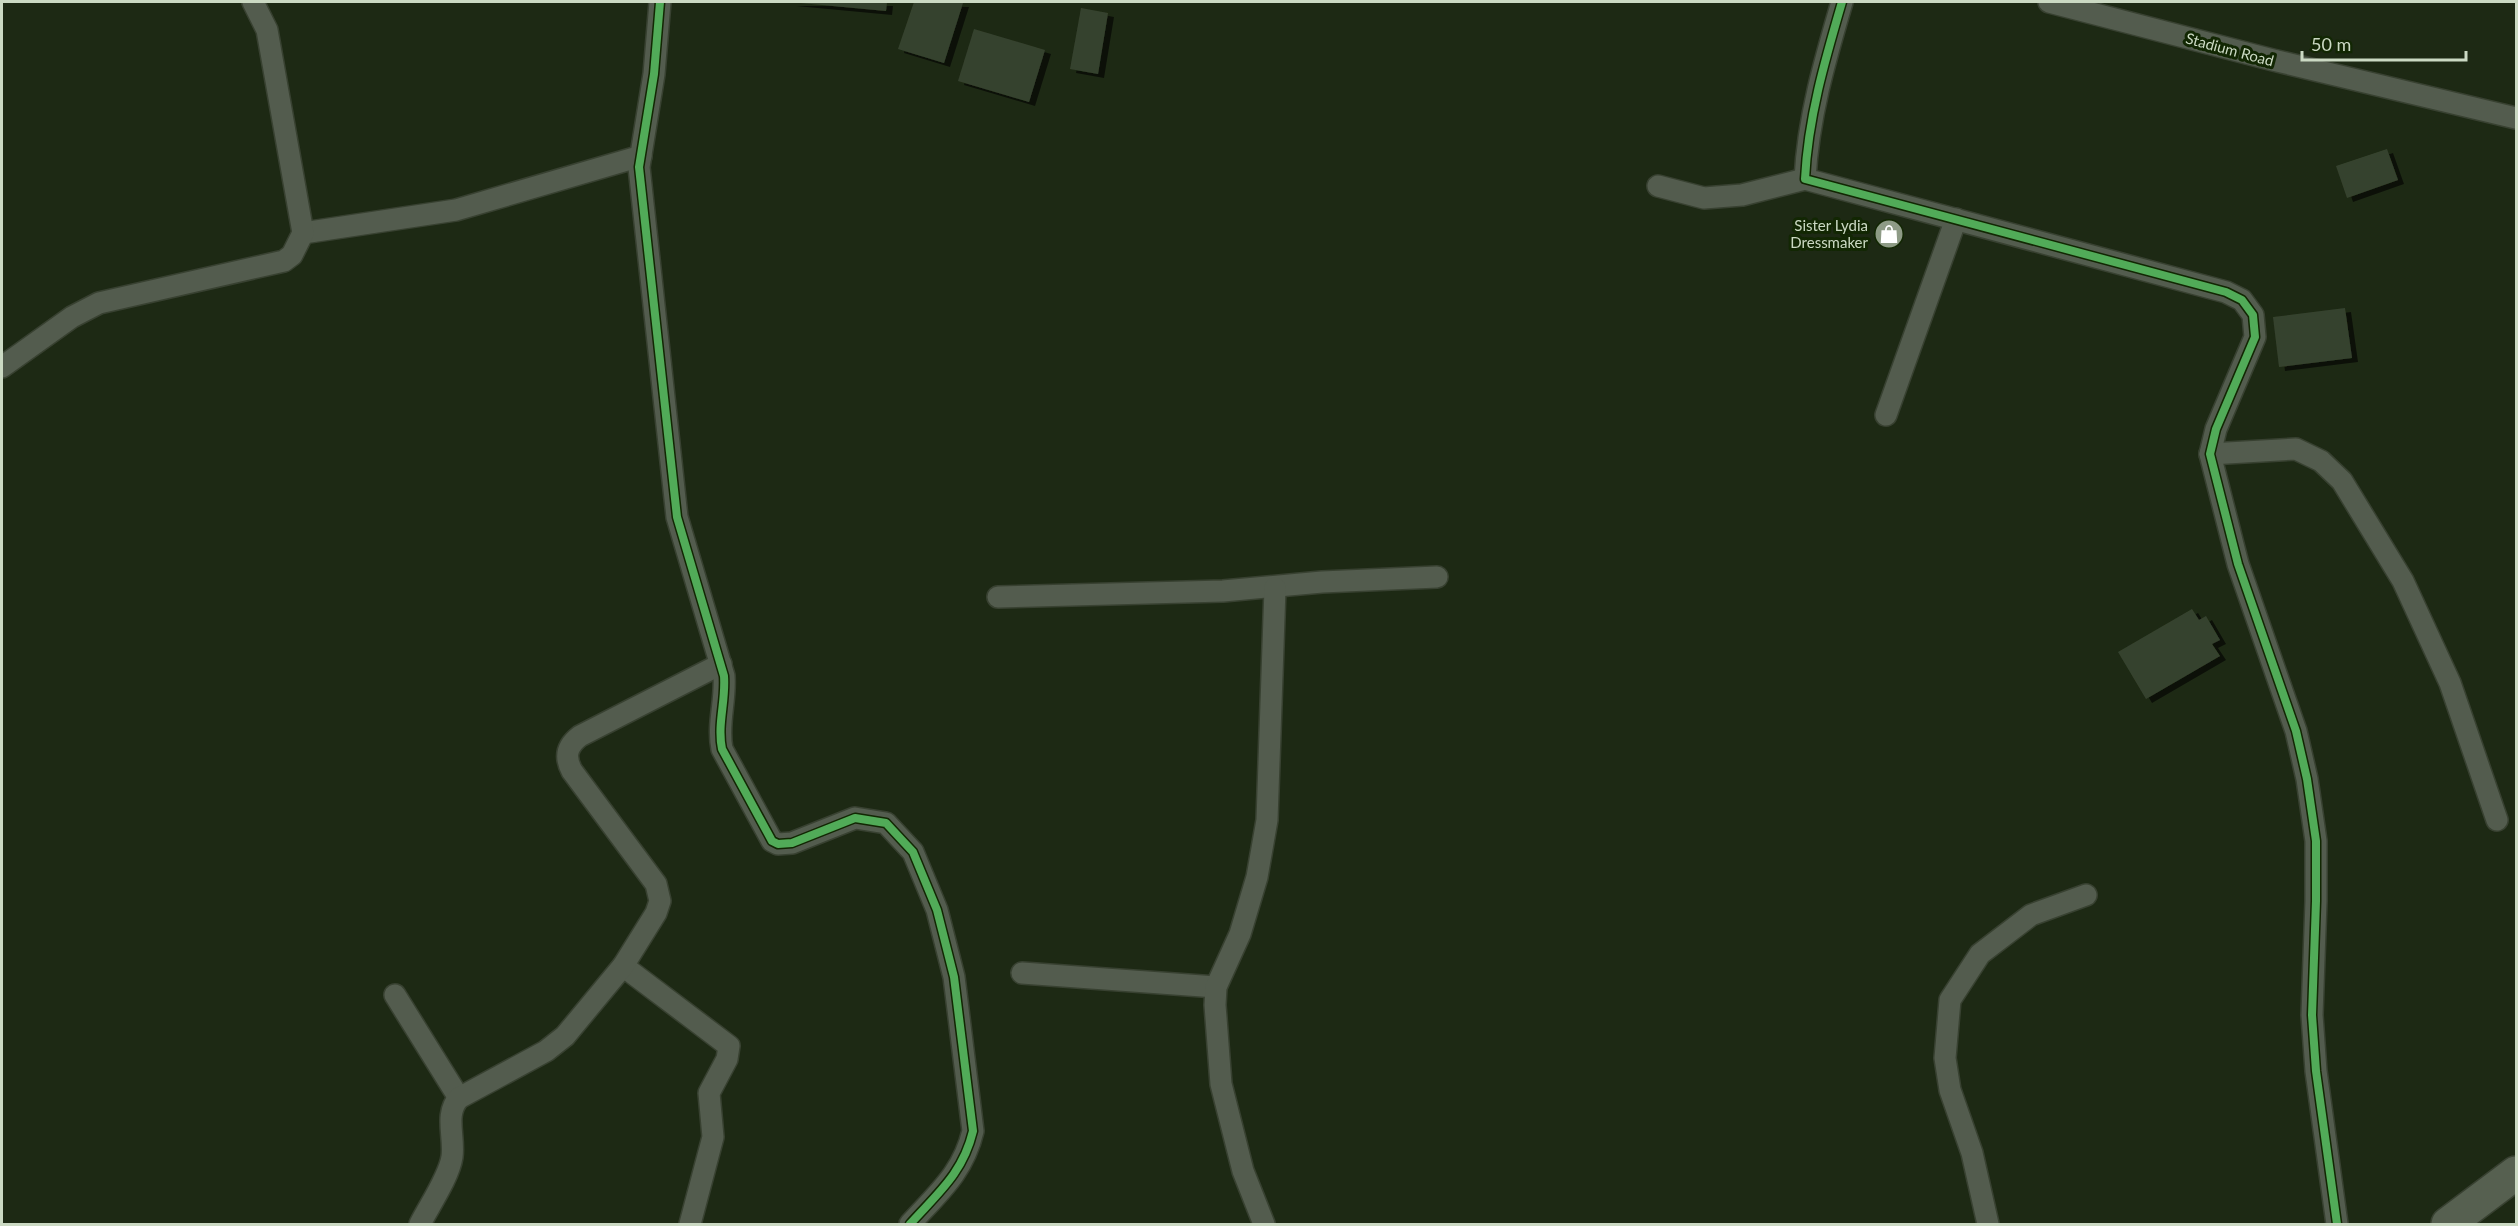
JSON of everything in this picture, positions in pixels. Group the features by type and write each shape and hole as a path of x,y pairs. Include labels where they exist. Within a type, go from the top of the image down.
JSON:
{"main road":[{"path":"2448,1224 2514,1181"}],"street":[{"path":"2,367 84,310 99,303 284,261 292,255 303,233 267,30 253,2"},
{"path":"660,2 654,74 639,167 677,517 721,664 725,688 719,732 722,749 772,841 778,844 792,843 855,818 886,823 913,852 937,910 954,977 973,1131 968,1152 960,1167 910,1224"},
{"path":"1805,179 1807,142 1819,80 1842,2"},
{"name":"Stadium Road","path":"2049,2 2273,60 2517,118"},
{"path":"303,233 456,210 641,156"},
{"path":"1658,186 1704,198 1742,195 1805,179 2226,292 2242,300 2253,315 2254,338 2217,429 2210,454 2238,564 2296,731 2307,779 2316,841 2312,1015 2331,1222"},
{"path":"1886,416 1956,219"},
{"path":"2210,454 2296,449 2321,461 2342,481 2403,581 2450,683 2497,820"},
{"path":"998,597 1275,588 1322,582 1437,577"},
{"path":"1264,1224 1243,1171 1221,1084 1215,1005 1216,987 1240,934 1257,877 1267,820 1275,588"},
{"path":"420,1224 452,1157 451,1112 453,1104 459,1098 557,1044 623,966 656,913 660,901 656,884 572,771 567,751 571,743 580,736 721,664"},
{"path":"1988,1224 1972,1153 1950,1090 1945,1058 1950,1000 1980,954 2031,915 2086,895"},
{"path":"623,966 729,1046 727,1059 709,1093 713,1137 690,1224"},
{"path":"1023,973 1216,987"},
{"path":"394,995 459,1098"}],"building":[{"path":"790,2 887,2 886,11"},
{"path":"914,2 963,3 944,63 898,49"},
{"path":"1081,8 1108,13 1098,74 1070,69"},
{"path":"974,29 1045,50 1029,102 958,81"},
{"path":"2387,149 2398,180 2347,198 2336,166"},
{"path":"2345,308 2352,358 2279,367 2273,317"},
{"path":"2192,609 2199,620 2206,616 2220,640 2212,644 2220,656 2146,699 2118,652"}],"cycle path":[{"path":"660,2 654,74 639,167 677,517 724,676 720,731 722,749 772,841 778,844 792,843 855,818 886,823 913,852 937,910 954,977 973,1131 969,1146 956,1171 910,1224"},
{"path":"1842,2 1814,111 1805,179 2226,292 2242,300 2253,315 2255,337 2216,429 2210,454 2238,564 2296,731 2307,779 2316,841 2312,1015 2316,1071 2337,1224"}],"place":[{"name":"Sister Lydia Dressmaker","path":"1889,234"}]}
